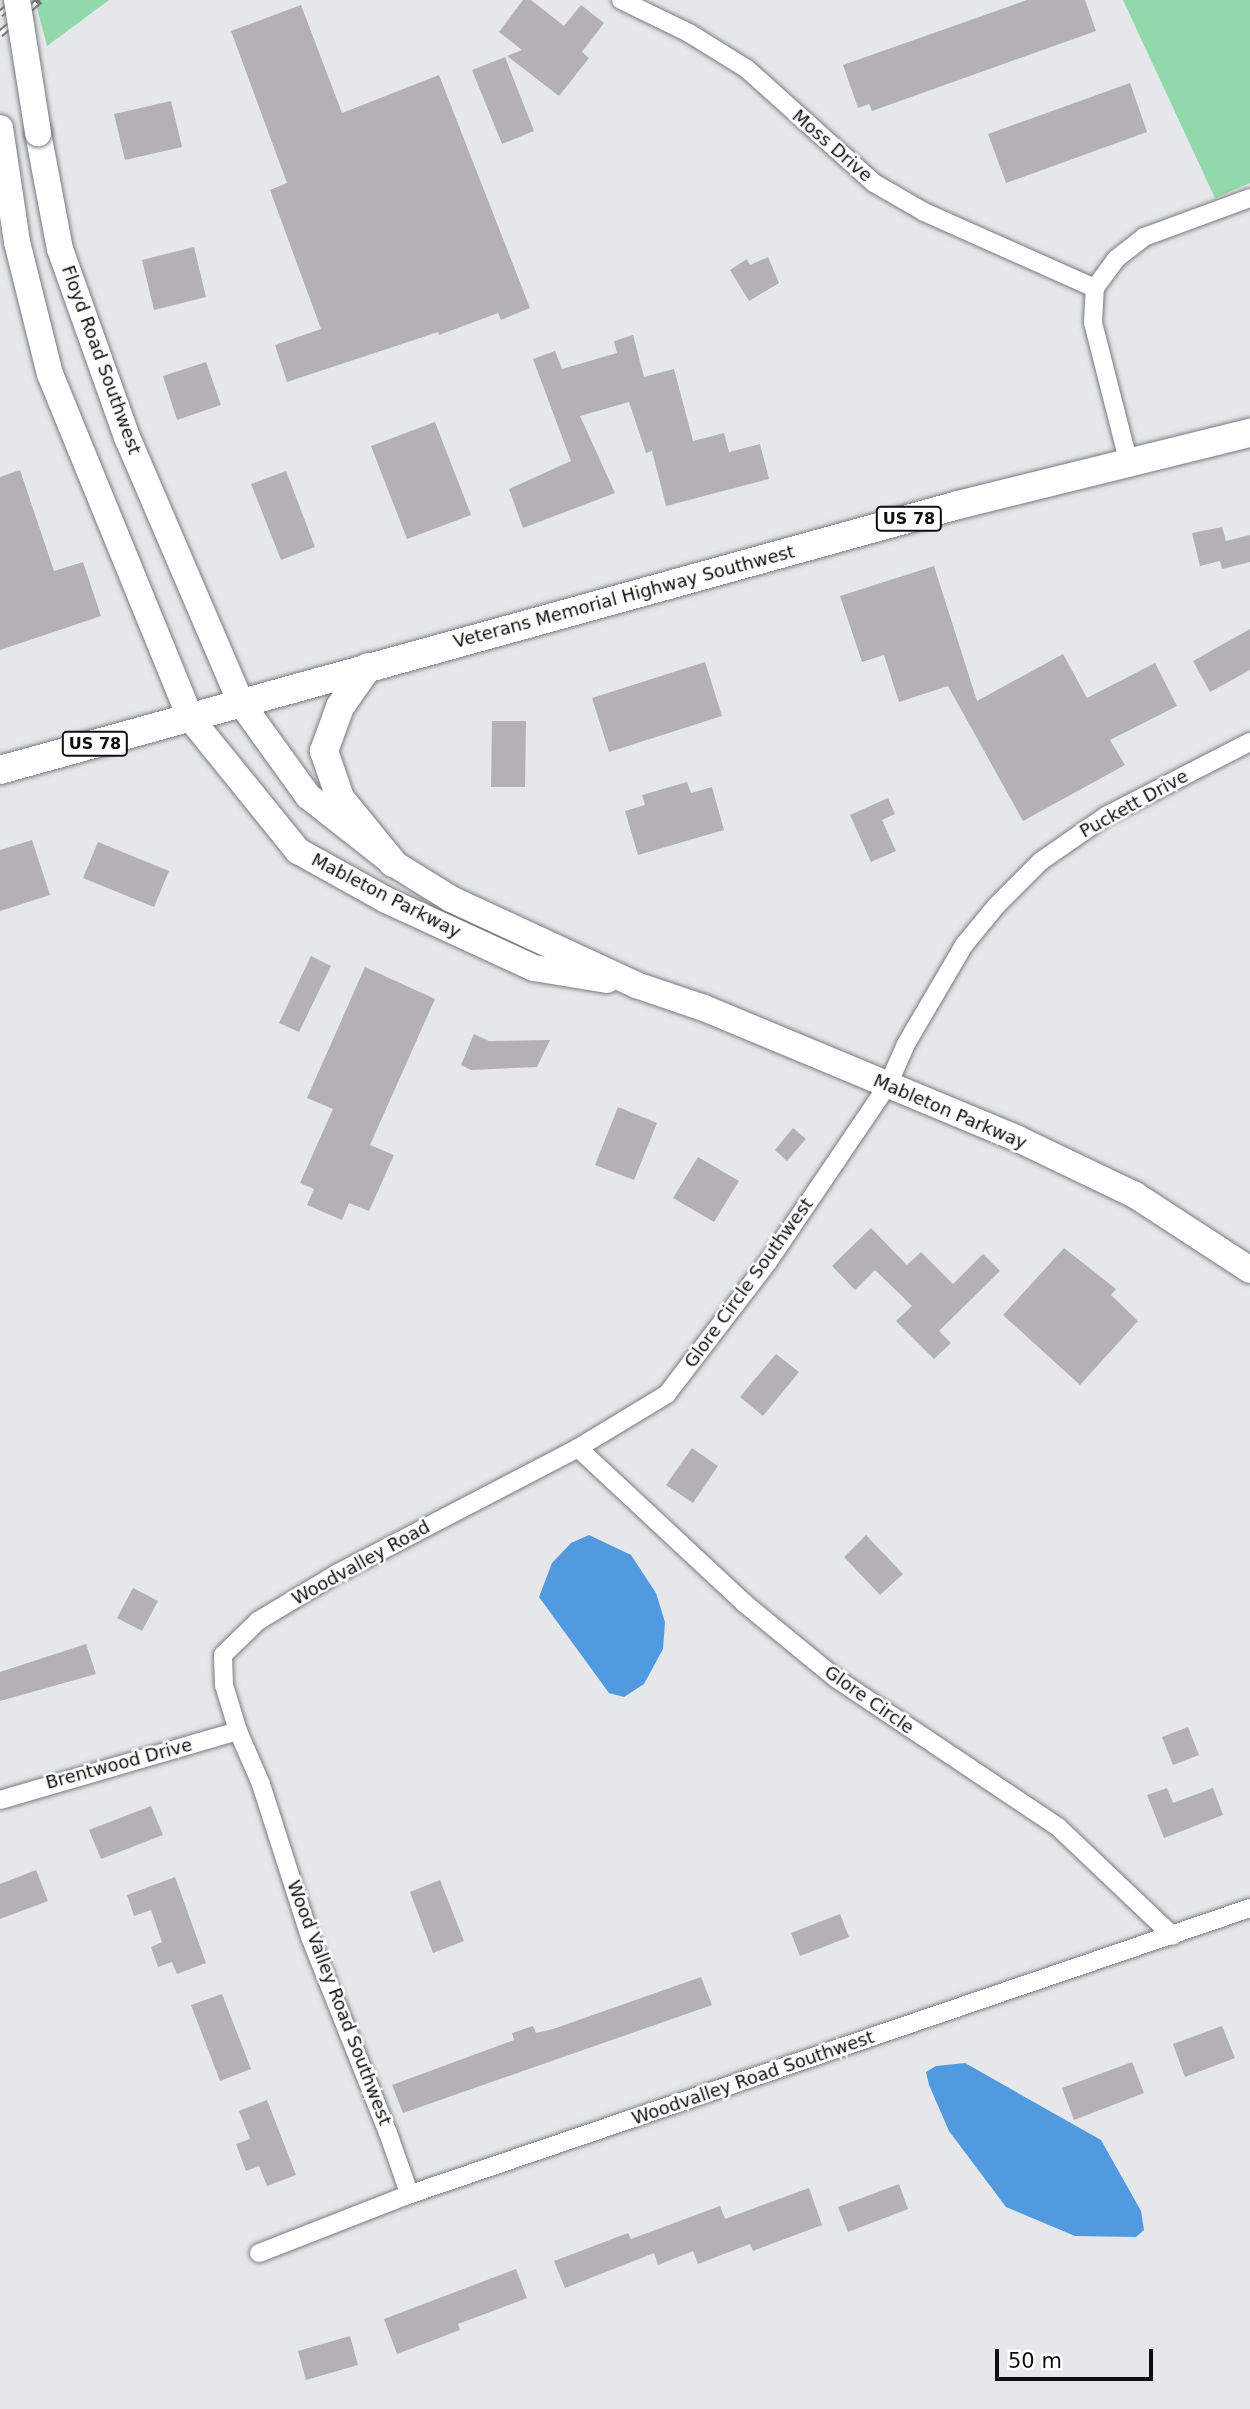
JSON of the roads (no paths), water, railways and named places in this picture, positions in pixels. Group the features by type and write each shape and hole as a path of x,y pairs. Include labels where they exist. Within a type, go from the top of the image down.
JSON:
{"main road":[{"name":"Floyd Road Southwest","path":"17,0 60,249 109,389 241,703"},
{"path":"0,128 17,242 50,374 191,719"},
{"name":"Veterans Memorial Highway Southwest","path":"0,770 1128,460 1250,433"},
{"path":"368,667 334,718 324,751 340,798 393,863"},
{"name":"Mableton Parkway","path":"241,703 308,796 393,863 451,899 636,985 888,1085 1135,1195 1250,1269"},
{"name":"Mableton Parkway","path":"191,719 298,851 386,900 534,968 636,985"}],"street":[{"name":"Moss Drive","path":"621,0 690,33 747,69 874,183 924,212 1095,288"},
{"path":"1128,460 1093,323 1095,288 1116,259 1144,237 1250,198"},
{"name":"Puckett Drive","path":"888,1085 906,1044 964,945 1041,861 1106,816 1250,741"},
{"name":"Glore Circle Southwest","path":"578,1448 667,1394 768,1262 888,1085"},
{"name":"Woodvalley Road","path":"238,1731 224,1685 223,1656 258,1621 338,1573 578,1448"},
{"name":"Glore Circle","path":"578,1448 744,1603 837,1679 1058,1826 1173,1936"},
{"name":"Brentwood Drive","path":"0,1800 238,1731"},
{"name":"Wood Valley Road Southwest","path":"238,1731 261,1784 310,1937 388,2133 408,2190 405,2196"},
{"name":"Woodvalley Road Southwest","path":"259,2253 405,2196 1250,1908"}],"water":[{"path":"589,1535 631,1555 656,1593 665,1622 663,1649 644,1684 624,1697 609,1693 539,1597 552,1563 571,1543"},
{"path":"965,2063 1101,2140 1141,2211 1144,2230 1136,2237 1075,2236 1006,2207 949,2131 929,2085 926,2072 936,2066"}],"railway":[{"path":"0,14 17,0"},
{"path":"0,34 40,0"}]}
